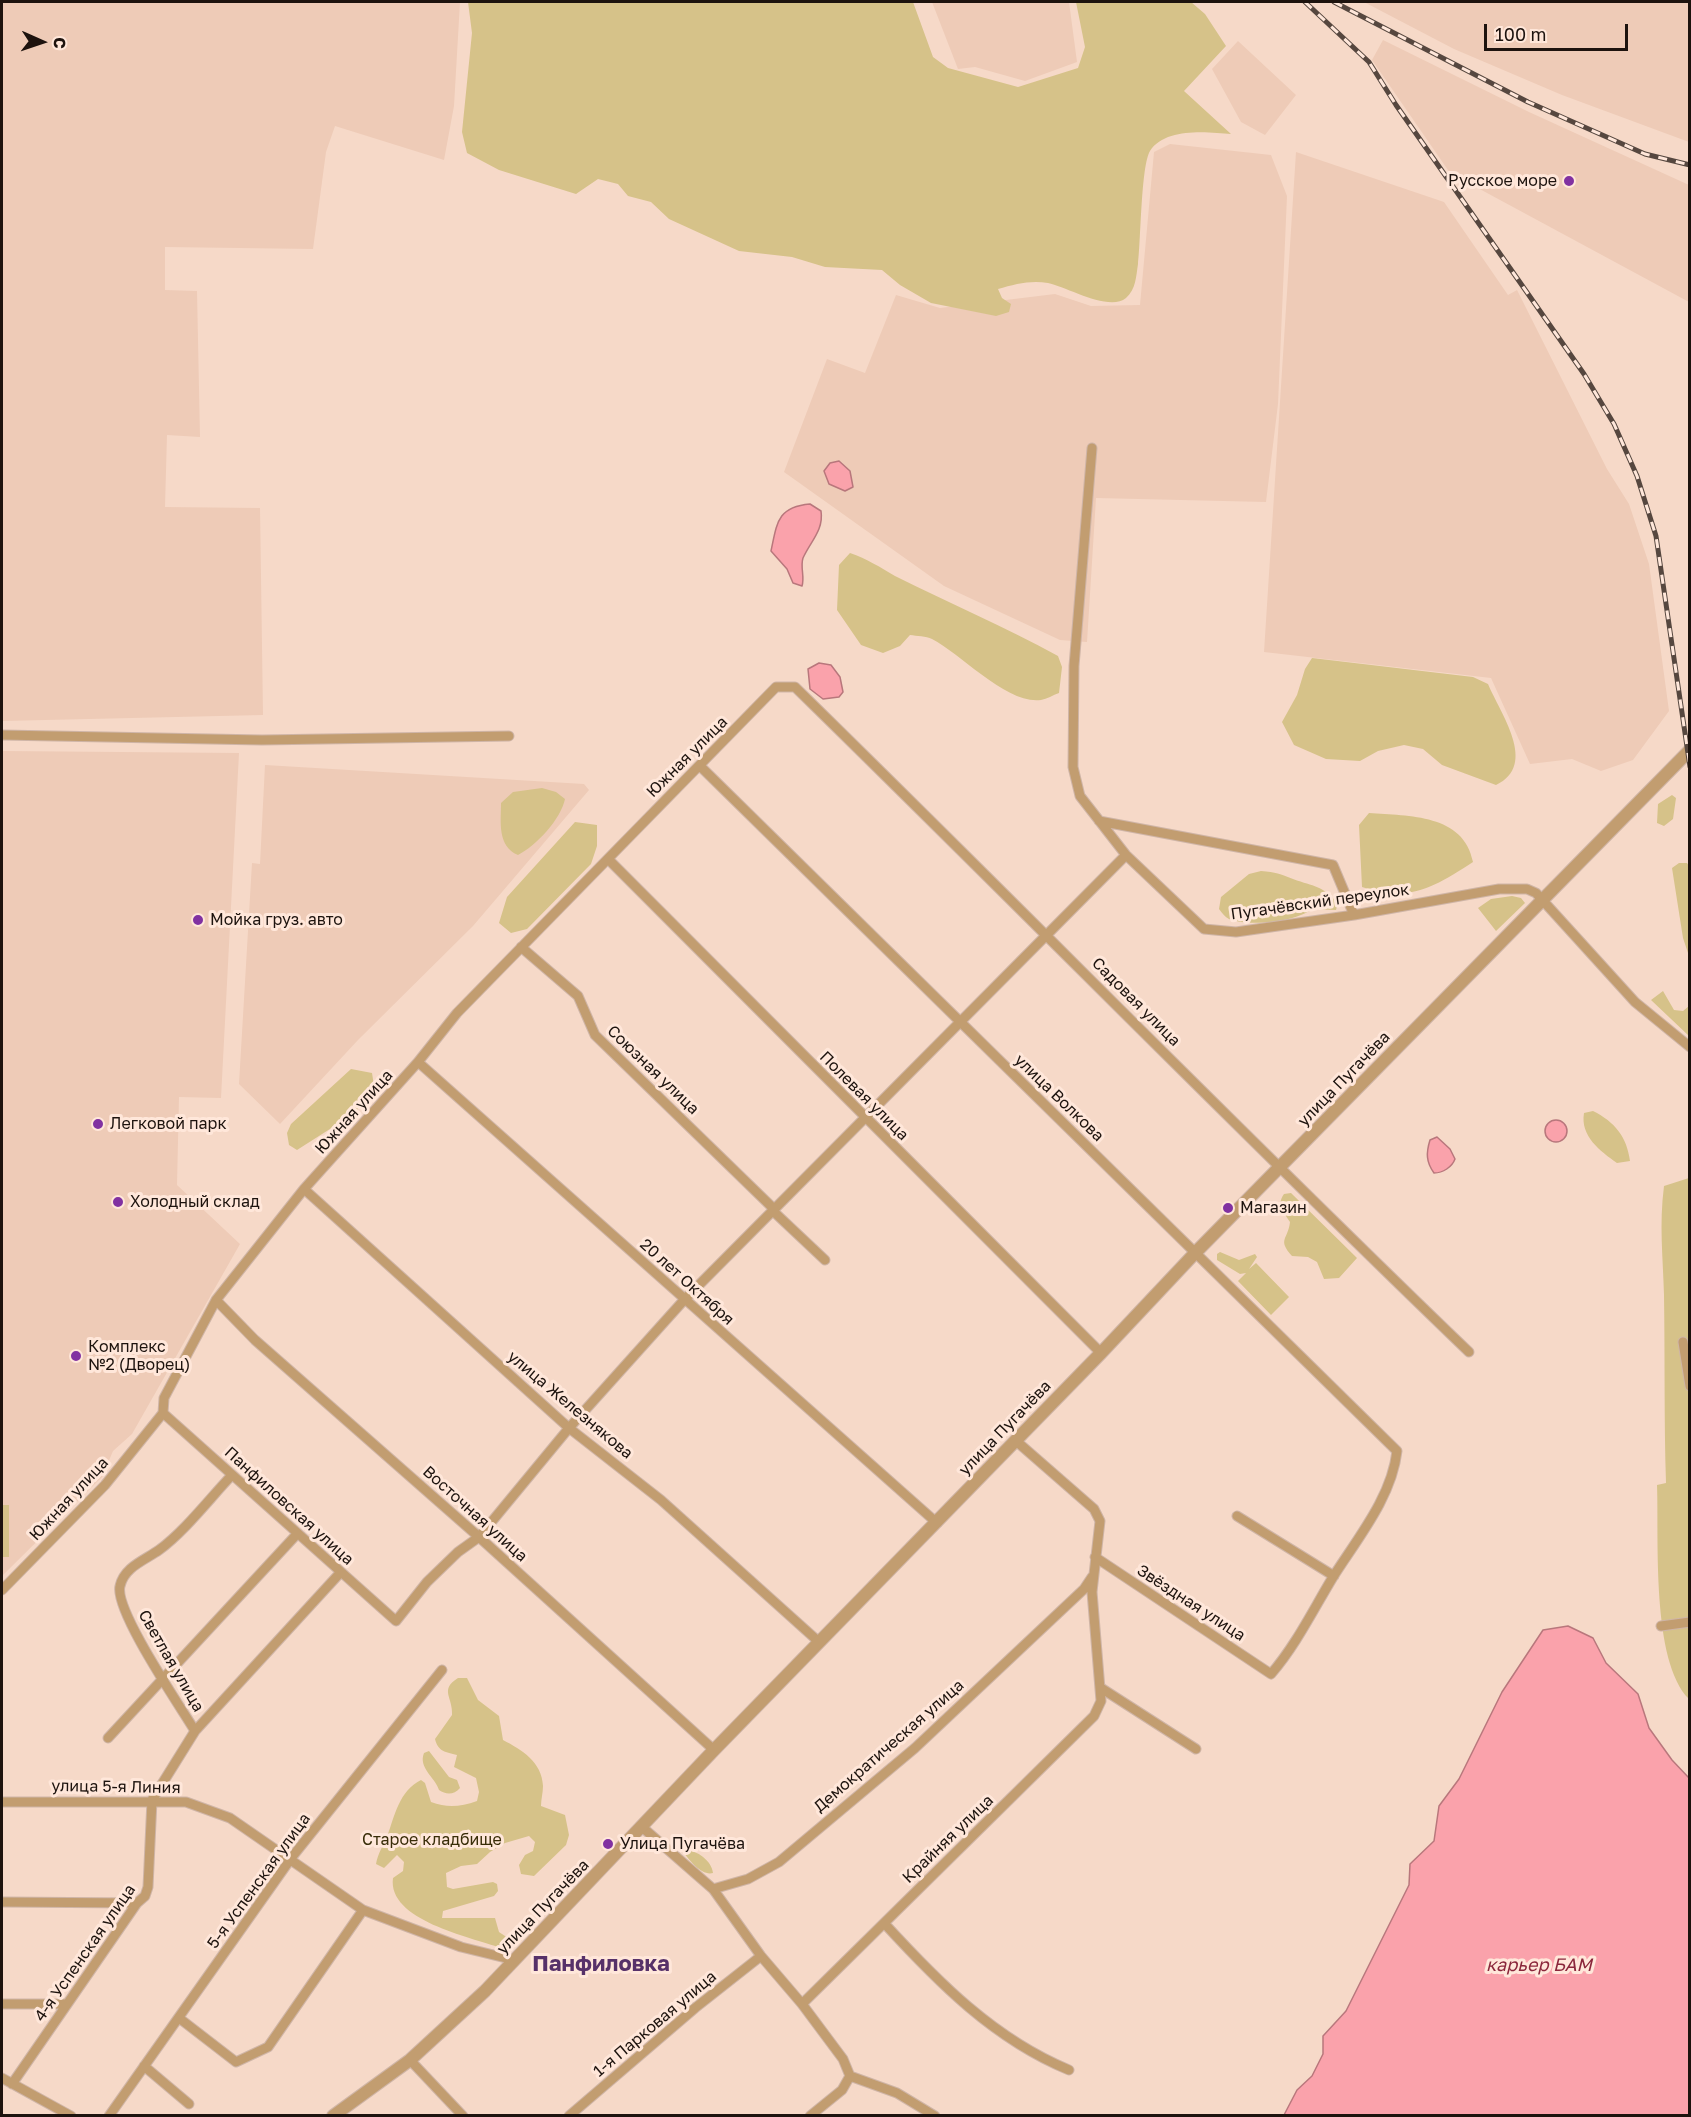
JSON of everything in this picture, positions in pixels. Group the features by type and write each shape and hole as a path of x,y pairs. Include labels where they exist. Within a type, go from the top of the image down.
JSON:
{"street":[{"name":"Пугачёвский переулок","path":"1092,448 1072,725 1073,767 1080,796 1126,855 1204,929 1236,932 1354,915 1499,889 1527,889 1536,892 1635,1002 1689,1047"},
{"name":"Южная улица","path":"2,1590 105,1485 163,1413 164,1398 216,1300 304,1189 418,1062 457,1013 776,687"},
{"name":"Садовая улица","path":"776,687 795,687 1046,933 1278,1169 1469,1352"},
{"path":"2,735 262,740 509,736"},
{"name":"улица Пугачёва","path":"333,2115 410,2060 485,1991 714,1750 937,1523 1196,1252 1689,750"},
{"name":"улица Волкова","path":"700,766 1397,1451 1384,1494 1334,1576"},
{"path":"1100,821 1333,865 1354,915"},
{"path":"479,1537 569,1428 684,1300 1126,855"},
{"name":"Полевая улица","path":"608,859 1101,1353"},
{"name":"Союзная улица","path":"521,946 578,996 595,1035 825,1260"},
{"name":"20 лет Октября","path":"418,1062 937,1523"},
{"name":"улица Железнякова","path":"304,1189 569,1428 661,1500 819,1642"},
{"name":"Восточная улица","path":"216,1300 255,1340 479,1537 714,1750"},
{"path":"1683,1342 1689,1386"},
{"name":"Панфиловская улица","path":"163,1413 396,1621 427,1582 458,1552 479,1537"},
{"path":"1015,1440 1094,1509 1100,1521 1093,1575 1094,1646 1101,1688 1196,1749"},
{"name":"Светлая улица","path":"195,1731 131,1624 120,1597 120,1587 126,1573 161,1548 232,1474"},
{"path":"1237,1516 1334,1576"},
{"path":"108,1738 297,1534"},
{"name":"Звёздная улица","path":"1095,1557 1271,1674 1286,1656 1334,1576"},
{"name":"4-я Успенская улица","path":"12,2084 137,1903 145,1896 148,1887 152,1800 178,1754 195,1731 340,1573"},
{"name":"Демократическая улица","path":"713,1888 748,1879 779,1862 915,1748 1084,1589 1093,1575"},
{"path":"1661,1626 1689,1622"},
{"name":"5-я Успенская улица","path":"109,2115 290,1860 442,1670"},
{"name":"Крайняя улица","path":"802,2004 1094,1716 1101,1701 1101,1688"},
{"name":"улица 5-я Линия","path":"2,1802 152,1800 186,1802 230,1818 363,1910 461,1947 514,1960"},
{"path":"642,1827 713,1888 761,1956 802,2004 848,2067 850,2076 842,2090 810,2115"},
{"path":"2,1902 137,1903"},
{"path":"179,2018 236,2062 268,2047 363,1910"},
{"path":"885,1923 959,2001 1028,2049 1069,2070"},
{"name":"1-я Парковая улица","path":"569,2115 695,2008 761,1956"},
{"path":"2,2004 67,2004"},
{"path":"410,2060 463,2115"},
{"path":"144,2066 189,2104"},
{"path":"850,2076 897,2093 935,2115"},
{"path":"2,2078 71,2115"}],"shaded area":[{"path":"2,2 460,2 454,106 444,160 335,126 326,152 313,249 165,247 165,290 197,291 200,437 167,435 165,507 260,508 263,715 2,721"},
{"path":"932,2 1069,2 1077,62 1025,81 975,67 958,69"},
{"path":"1364,2 1689,2 1689,142 1562,95 1454,49"},
{"name":"Русское море","path":"1383,40 1529,112 1689,185 1689,302 1450,173 1372,60"},
{"path":"1238,41 1296,95 1265,135 1241,122 1212,69"},
{"path":"1170,144 1271,155 1287,196 1278,404 1266,502 1096,498 1087,642 1060,640 944,586 784,472 827,359 865,373 896,295 940,308 1055,294 1091,306 1140,305 1154,152"},
{"path":"1296,152 1444,202 1508,295 1517,290 1607,469 1629,504 1649,564 1669,711 1633,760 1601,771 1572,759 1530,764 1491,678 1264,652"},
{"path":"2,751 239,753 221,1098 179,1097 177,1185 240,1244 132,1434 113,1451 102,1477 2,1576"},
{"path":"265,765 584,784 589,790 473,926 358,1040 280,1124 239,1084 252,863 260,864"}],"green space":[{"path":"468,2 913,2 933,57 948,68 1018,87 1078,68 1085,47 1076,2 1191,2 1205,14 1226,46 1184,91 1231,134 1199,132 1176,135 1157,143 1150,151 1145,172 1136,278 1132,291 1126,298 1119,302 1109,302 1048,283 1023,283 998,289 1002,298 1011,304 1009,312 996,316 931,303 900,285 882,270 825,267 792,257 739,251 669,219 651,202 628,196 618,184 598,179 576,194 499,170 467,153 462,132 472,33"},
{"path":"850,553 1058,656 1062,667 1059,693 1041,700 1014,695 985,677 944,646 927,637 910,635 900,646 883,653 861,645 837,610 839,565"},
{"path":"1312,658 1473,677 1488,684 1513,738 1516,752 1515,765 1508,776 1496,785 1442,765 1423,749 1404,745 1378,751 1360,761 1326,759 1294,745 1282,722 1297,695 1305,669"},
{"path":"542,788 556,792 565,799 563,807 547,831 518,855 506,846 503,840 501,803 513,792"},
{"path":"1672,795 1676,798 1673,819 1664,826 1657,823 1658,804"},
{"path":"1369,813 1417,817 1447,826 1468,846 1473,862 1446,879 1408,893 1394,893 1362,887 1359,825"},
{"path":"575,822 597,825 597,846 591,864 527,929 511,933 499,923 507,897"},
{"path":"1679,863 1687,863 1689,866 1689,956 1683,938 1672,868"},
{"path":"1261,871 1278,873 1322,890 1338,903 1336,910 1312,909 1284,920 1260,923 1248,923 1226,917 1219,909 1221,897 1249,874"},
{"path":"1512,896 1521,898 1525,903 1496,931 1478,908 1491,899"},
{"path":"1663,991 1674,1010 1683,1011 1689,1006 1689,1036 1651,1000"},
{"path":"351,1069 372,1073 374,1086 355,1113 297,1150 289,1145 287,1133 291,1124"},
{"path":"1593,1111 1608,1120 1619,1131 1630,1161 1617,1163 1588,1136 1584,1113"},
{"path":"1689,1178 1689,1699 1677,1681 1668,1657 1663,1629 1658,1566 1657,1485 1666,1483 1662,1227 1664,1186"},
{"path":"1291,1193 1357,1258 1339,1278 1324,1279 1317,1262 1308,1257 1292,1256 1285,1246 1290,1222 1281,1202 1284,1194"},
{"path":"1220,1252 1239,1260 1255,1254 1257,1257 1249,1269 1256,1263 1289,1297 1271,1315 1238,1281 1246,1273 1240,1274 1217,1260 1217,1254"},
{"path":"2,1505 9,1505 9,1557 2,1557"},
{"name":"Старое кладбище","path":"458,1678 467,1678 478,1700 499,1716 503,1740 524,1753 535,1764 542,1778 541,1806 565,1815 569,1835 566,1845 534,1876 521,1874 519,1865 525,1855 533,1851 535,1842 529,1836 505,1843 490,1852 477,1864 461,1866 446,1873 447,1887 453,1889 493,1882 497,1884 498,1891 494,1896 443,1911 442,1918 495,1918 499,1932 514,1942 510,1948 501,1948 452,1932 416,1916 403,1905 395,1893 393,1878 403,1871 404,1862 397,1855 384,1868 376,1864 399,1804 408,1790 421,1780 425,1783 431,1802 454,1806 477,1801 479,1792 476,1778 454,1767 457,1755 440,1749 435,1739 452,1715 448,1690 452,1682"},
{"path":"429,1751 449,1777 457,1780 460,1788 458,1790 450,1794 439,1790 423,1763 424,1753"},
{"path":"685,1850 703,1857 710,1864 713,1873 697,1868 684,1853"}],"water":[{"path":"839,461 850,471 853,487 845,491 829,484 824,471 830,463"},
{"path":"810,504 821,511 821,518 818,530 803,558 802,586 793,583 787,569 771,551 780,518 791,509"},
{"path":"819,663 831,665 840,677 843,692 839,697 823,699 810,689 808,669"},
{"path":"1556,1120 1566,1127 1567,1131 1560,1141 1556,1142 1546,1135 1545,1131 1552,1121"},
{"path":"1437,1137 1450,1149 1455,1159 1447,1169 1434,1173 1429,1165 1427,1153 1430,1140"},
{"name":"карьер БАМ","path":"1568,1626 1593,1638 1606,1663 1638,1694 1649,1728 1672,1760 1689,1778 1689,2115 1284,2115 1297,2090 1312,2076 1323,2054 1323,2036 1346,2011 1409,1885 1410,1864 1434,1841 1439,1806 1459,1779 1502,1692 1543,1630"}],"railway":[{"path":"1305,2 1369,62 1396,105 1584,374 1614,424 1637,476 1656,536 1690,767"},
{"path":"1334,2 1528,102 1645,154 1690,165"}],"place":[{"name":"Русское море","path":"1569,181"},
{"name":"Мойка груз. авто","path":"198,920"},
{"name":"Легковой парк","path":"98,1124"},
{"name":"Холодный склад","path":"118,1202"},
{"name":"Магазин","path":"1228,1208"},
{"name":"Комплекс №2 (Дворец)","path":"76,1356"},
{"name":"Улица Пугачёва","path":"608,1844"}],"district":[{"name":"Панфиловка","path":"601,1964"}]}
